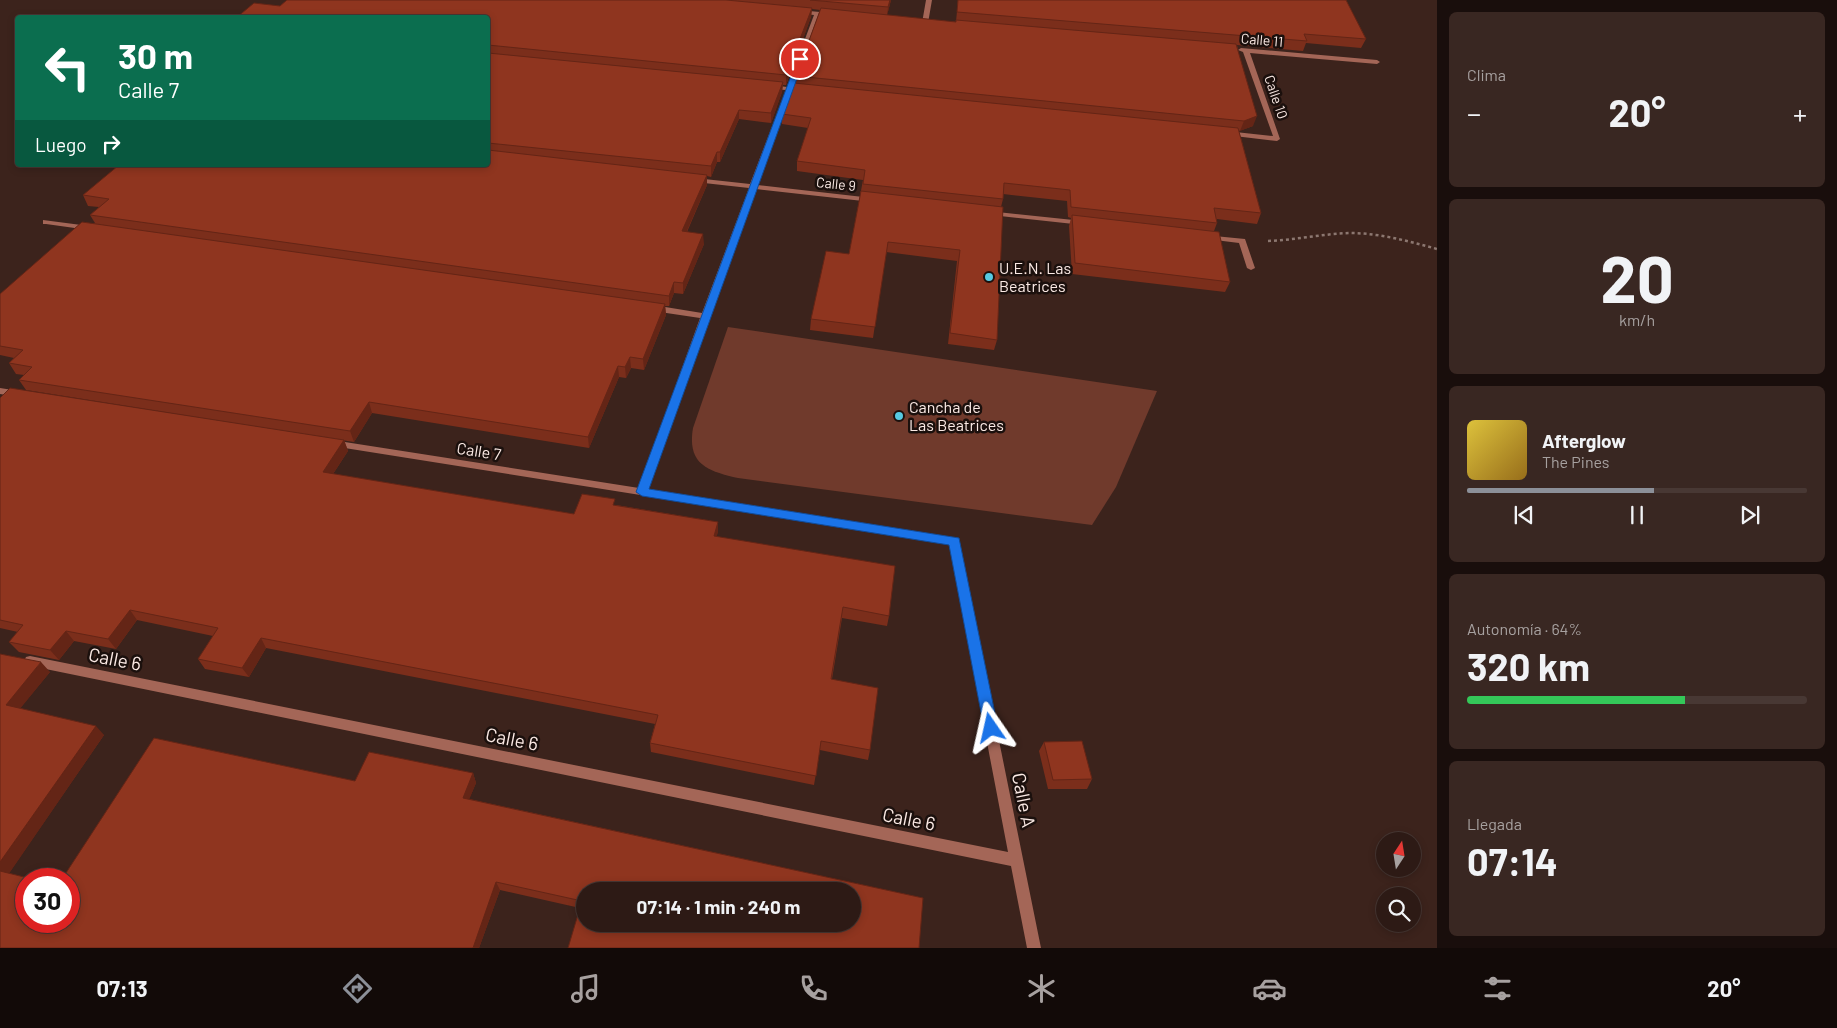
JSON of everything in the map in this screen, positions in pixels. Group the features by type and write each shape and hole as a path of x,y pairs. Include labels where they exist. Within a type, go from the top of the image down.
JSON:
{"street":[{"path":"925,23 929,0"},
{"path":"788,11 837,15"},
{"path":"642,492 752,187 817,14"},
{"path":"915,22 935,24"},
{"name":"Calle 11","path":"1237,50 1377,62"},
{"name":"Calle 10","path":"1218,132 1277,138 1246,51"},
{"path":"760,86 808,91"},
{"name":"Calle 9","path":"684,179 880,201"},
{"path":"978,212 1095,225"},
{"path":"46,222 95,229"},
{"path":"1203,236 1242,241 1251,268"},
{"path":"646,307 705,316"},
{"path":"0,391 29,395"},
{"name":"Calle 7","path":"321,441 954,541"},
{"name":"Calle A","path":"954,541 1034,948"},
{"name":"Calle 6","path":"20,659 1016,860"}],"path":[{"path":"1242,241 1289,241 1352,233 1395,238 1437,249"}],"shaded area":[{"path":"728,327 1157,391 1116,487 1092,525 738,478 709,469 702,464 696,458 692,440 693,428"}],"building":[{"path":"287,0 726,0 812,8 786,75 490,45 490,15 240,15 254,3 280,6"},
{"path":"810,0 890,0 888,7"},
{"path":"958,0 1346,0 1366,39 1304,34 1307,41 957,12"},
{"path":"821,8 956,22 956,20 1236,44 1257,116 1244,121 796,76"},
{"path":"490,53 783,82 771,113 739,110 720,152 717,152 711,166 490,143"},
{"path":"794,83 1238,128 1261,213 1214,208 1217,223 1071,207 1070,190 1004,183 1003,199 863,184 865,170 797,161 811,118 782,114"},
{"path":"490,150 707,175 682,231 703,234 683,283 674,282 669,296 90,215 109,199 83,195 117,167 490,167"},
{"path":"861,191 1003,207 997,340 950,333 960,250 888,242 875,327 811,319 826,251 849,254"},
{"path":"1072,215 1219,232 1230,282 1075,263"},
{"path":"82,222 665,304 643,359 630,357 625,367 618,366 588,437 369,402 350,431 19,380 32,367 9,363 23,350 0,346 0,294"},
{"path":"10,388 344,440 323,472 574,514 582,494 615,499 613,505 718,522 714,536 895,566 889,616 843,607 831,679 878,688 870,750 821,741 816,776 650,743 658,715 261,638 242,668 198,659 218,628 130,610 108,639 66,631 50,650 9,642 23,625 0,620 0,398"},
{"path":"0,654 41,662 6,705 96,726 0,862"},
{"path":"154,738 355,781 369,752 473,773 463,798 849,882 576,882 576,900 496,882 473,948 0,948 0,871 15,875 15,933 80,933 80,868 69,868"},
{"path":"1082,741 1092,779 1053,780 1044,742"},
{"path":"861,885 923,898 919,948 568,948 576,921 576,932 861,932"}],"place":[{"name":"U.E.N. Las Beatrices","path":"989,277"},
{"name":"Cancha de Las Beatrices","path":"899,416"}],"route":[{"path":"800,59 642,492 954,541 991,728"}]}
